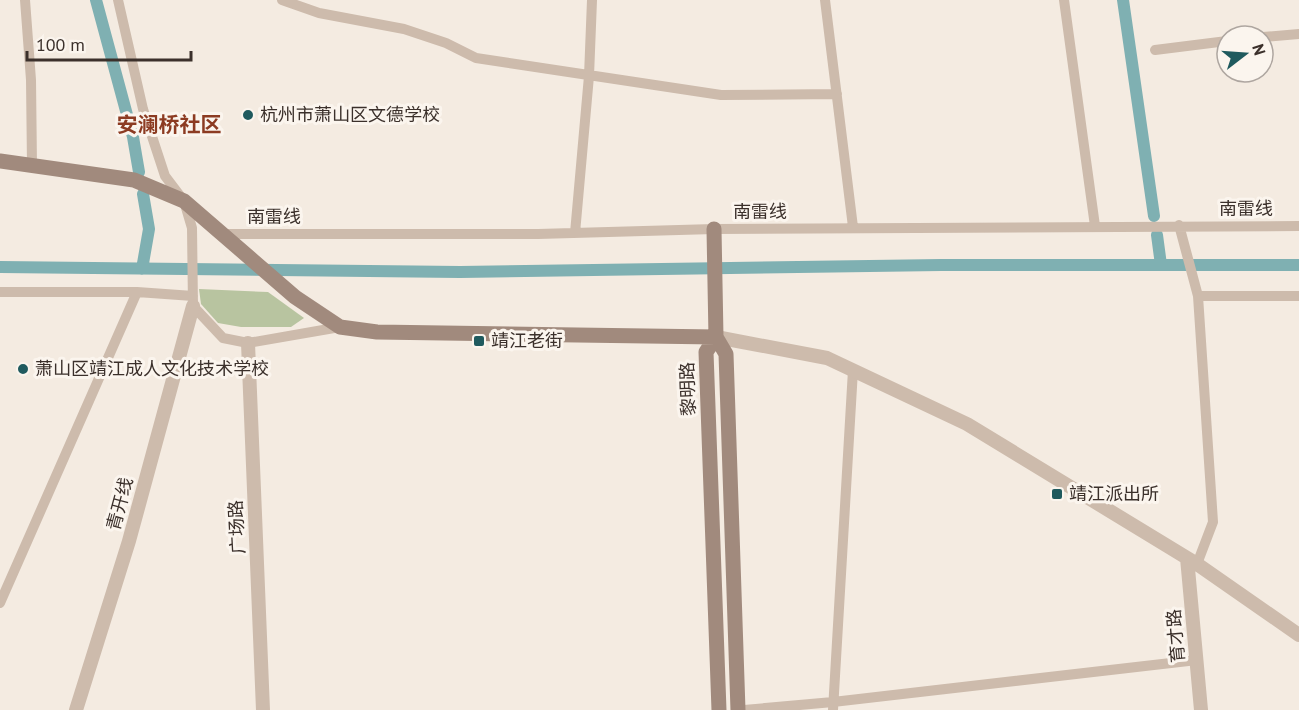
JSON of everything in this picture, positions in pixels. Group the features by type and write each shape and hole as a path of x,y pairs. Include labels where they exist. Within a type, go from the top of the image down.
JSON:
{"main road":[{"path":"0,161 134,180 184,201 289,293 340,327 377,332 716,337"},
{"path":"714,228 716,337 726,354 738,710"},
{"name":"黎明路","path":"716,337 705,352 720,710"}],"street":[{"path":"24,0 31,80 32,166"},
{"path":"118,0 143,109 165,176 184,201 192,228 193,297 223,338 248,343 340,327"},
{"path":"282,0 319,14 404,29 446,43 476,58 721,95 837,94"},
{"path":"575,233 589,76 592,0"},
{"path":"825,0 853,228"},
{"path":"1064,0 1095,226"},
{"path":"1275,36 1299,33"},
{"path":"1155,50 1215,42"},
{"path":"1179,225 1197,292 1213,522 1192,561"},
{"name":"南雷线","path":"222,234 575,233 714,228 1299,226"},
{"path":"0,292 137,292 193,297"},
{"path":"0,603 137,292"},
{"path":"1197,292 1299,296"},
{"name":"青开线","path":"76,710 129,541 193,297"},
{"path":"716,337 827,358 967,424 1192,561 1299,634"},
{"name":"广场路","path":"248,343 263,710"},
{"path":"833,706 853,370"},
{"name":"育才路","path":"1192,561 1201,710"},
{"path":"744,710 833,706 1197,660"}],"green space":[{"path":"199,289 268,292 304,318 291,327 241,327 218,323 201,304"}],"waterway":[{"path":"96,0 133,137 139,172"},
{"path":"1123,0 1154,216"},
{"path":"142,269 149,229 143,194"},
{"path":"1157,235 1161,265"},
{"path":"0,267 460,272 941,265 1299,265"}],"place":[{"name":"杭州市萧山区文德学校","path":"248,115"},
{"name":"靖江老街","path":"479,341"},
{"name":"萧山区靖江成人文化技术学校","path":"23,369"},
{"name":"靖江派出所","path":"1057,494"}],"district":[{"name":"安澜桥社区","path":"169,125"}]}
